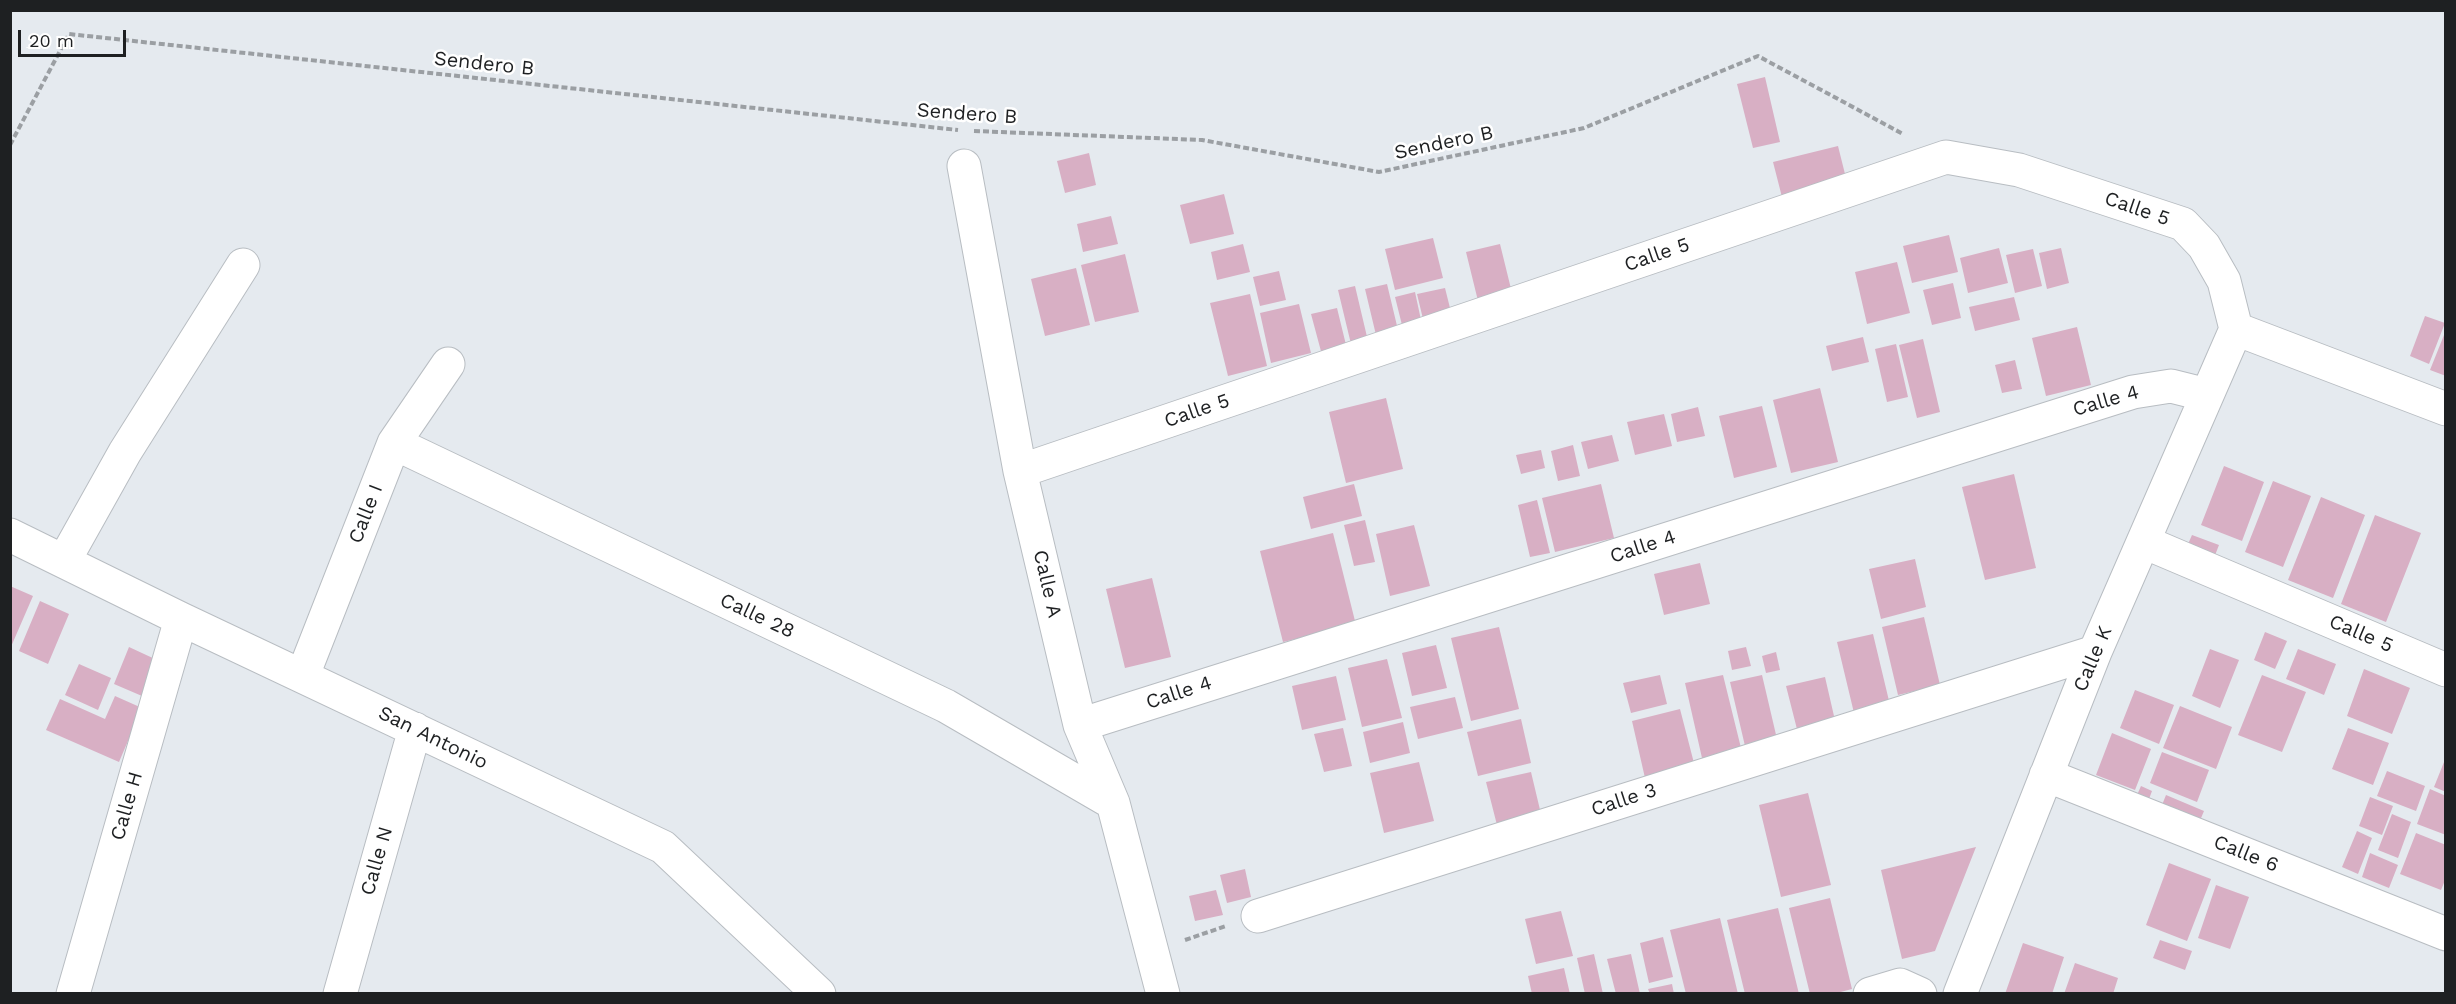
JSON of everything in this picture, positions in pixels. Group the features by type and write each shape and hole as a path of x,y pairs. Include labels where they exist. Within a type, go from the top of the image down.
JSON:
{"street":[{"name":"Calle 5","path":"1020,471 1946,157 2019,170 2183,224 2204,246 2224,281 2236,329"},
{"name":"Calle A","path":"964,166 1020,471 1080,725 1113,803 1162,993"},
{"path":"64,561 125,452 243,265"},
{"name":"Calle K","path":"1960,993 2095,652 2236,329"},
{"path":"2236,329 2445,409"},
{"name":"Calle I","path":"303,675 394,443 448,364"},
{"name":"Calle 4","path":"1080,725 2133,392 2171,386 2207,395"},
{"name":"Calle 28","path":"394,443 946,706 1113,803"},
{"name":"San Antonio","path":"10,535 181,619 663,847 819,993"},
{"name":"Calle 5","path":"2144,542 2445,670"},
{"name":"Calle H","path":"73,993 181,619"},
{"name":"Calle 3","path":"1258,916 2095,652"},
{"name":"Calle N","path":"340,993 415,729"},
{"name":"Calle 6","path":"2046,775 2445,934"},
{"path":"1870,993 1899,985 1920,993"}],"path":[{"name":"Sendero B","path":"10,145 69,34 963,130 1202,140 1379,172 1584,128 1758,56 1946,157"},
{"path":"1153,951 1258,916"}],"building":[{"path":"1765,77 1780,142 1753,148 1737,84"},
{"path":"1838,146 1848,186 1783,201 1773,162"},
{"path":"1089,153 1096,185 1065,193 1057,161"},
{"path":"1224,194 1234,234 1190,244 1180,205"},
{"path":"1111,216 1118,244 1083,252 1077,224"},
{"path":"1949,235 1958,272 1912,283 1903,246"},
{"path":"1433,238 1443,278 1395,290 1385,249"},
{"path":"1243,244 1250,272 1217,280 1211,252"},
{"path":"1500,244 1513,297 1479,305 1466,252"},
{"path":"1999,248 2008,283 1968,293 1960,258"},
{"path":"2061,248 2069,283 2047,289 2039,253"},
{"path":"2033,249 2042,286 2015,293 2006,255"},
{"path":"1125,254 1139,312 1095,322 1081,265"},
{"path":"1897,262 1910,313 1867,324 1855,272"},
{"path":"1076,268 1090,325 1045,336 1031,279"},
{"path":"1279,271 1286,300 1260,306 1253,277"},
{"path":"1953,283 1961,318 1932,325 1923,290"},
{"path":"1387,284 1398,330 1376,335 1365,289"},
{"path":"1355,286 1368,341 1351,344 1338,290"},
{"path":"1445,288 1451,312 1423,319 1417,294"},
{"path":"1415,292 1421,320 1402,325 1395,297"},
{"path":"1250,294 1267,366 1228,376 1210,303"},
{"path":"2014,297 2020,320 1975,331 1969,307"},
{"path":"1299,304 1311,353 1271,363 1260,313"},
{"path":"1337,308 1347,349 1322,355 1311,314"},
{"path":"2425,316 2445,323 2429,364 2410,356"},
{"path":"2077,327 2091,385 2046,396 2032,338"},
{"path":"2446,330 2446,376 2430,370"},
{"path":"1863,337 1869,362 1832,371 1826,346"},
{"path":"1923,339 1940,412 1917,418 1899,345"},
{"path":"1896,344 1908,397 1887,402 1875,349"},
{"path":"2015,360 2022,389 2002,393 1995,365"},
{"path":"1820,388 1838,462 1791,473 1773,400"},
{"path":"1386,398 1403,469 1346,483 1329,412"},
{"path":"1762,406 1777,467 1734,478 1719,416"},
{"path":"1698,407 1705,436 1677,442 1671,414"},
{"path":"1664,414 1672,446 1635,455 1627,422"},
{"path":"1612,435 1619,461 1588,469 1581,442"},
{"path":"1573,445 1580,476 1558,481 1551,451"},
{"path":"1541,450 1545,468 1521,474 1516,455"},
{"path":"2224,466 2264,482 2242,541 2201,525"},
{"path":"2014,474 2036,568 1985,580 1962,487"},
{"path":"2273,481 2311,496 2283,567 2245,552"},
{"path":"1354,484 1362,516 1311,529 1303,497"},
{"path":"1601,484 1614,538 1555,552 1542,498"},
{"path":"2321,497 2365,515 2333,598 2288,580"},
{"path":"1537,500 1550,553 1530,557 1518,505"},
{"path":"2375,515 2421,533 2386,622 2341,604"},
{"path":"1365,520 1375,562 1354,566 1344,525"},
{"path":"1414,525 1430,586 1390,596 1376,534"},
{"path":"1333,533 1356,625 1283,642 1260,551"},
{"path":"2192,535 2219,545 2212,563 2185,551"},
{"path":"1915,559 1926,607 1881,619 1869,569"},
{"path":"1700,563 1710,604 1664,615 1654,574"},
{"path":"1152,578 1171,657 1125,668 1106,589"},
{"path":"10,586 33,596 10,649"},
{"path":"40,601 69,614 48,664 19,651"},
{"path":"1924,617 1940,685 1898,695 1882,627"},
{"path":"1499,627 1519,709 1471,721 1451,638"},
{"path":"2265,632 2287,641 2275,669 2254,660"},
{"path":"1873,634 1890,705 1854,713 1837,642"},
{"path":"1436,645 1447,688 1412,696 1402,653"},
{"path":"129,647 157,660 142,696 114,684"},
{"path":"1746,647 1751,666 1732,670 1728,651"},
{"path":"2210,649 2239,660 2220,708 2192,696"},
{"path":"2298,649 2336,664 2324,695 2286,679"},
{"path":"1776,652 1780,670 1766,673 1762,656"},
{"path":"1387,659 1402,718 1362,727 1348,668"},
{"path":"79,664 111,678 98,710 65,695"},
{"path":"2364,669 2410,688 2392,734 2347,716"},
{"path":"1660,675 1667,704 1631,713 1623,683"},
{"path":"1723,675 1741,748 1702,758 1685,683"},
{"path":"1762,675 1777,739 1745,746 1730,682"},
{"path":"2262,675 2306,692 2282,752 2238,735"},
{"path":"1336,676 1346,720 1302,730 1292,686"},
{"path":"1825,677 1837,729 1799,737 1786,686"},
{"path":"2135,690 2174,705 2159,744 2120,728"},
{"path":"115,696 142,708 119,762 46,730 60,699 105,719"},
{"path":"1455,697 1463,728 1418,739 1410,707"},
{"path":"2180,706 2232,727 2216,769 2163,748"},
{"path":"1680,709 1695,767 1645,778 1632,721"},
{"path":"1521,719 1531,763 1478,776 1467,732"},
{"path":"1403,722 1410,753 1370,763 1363,732"},
{"path":"1343,728 1352,766 1324,772 1314,734"},
{"path":"2348,728 2389,743 2373,785 2332,769"},
{"path":"2112,733 2151,749 2135,790 2096,775"},
{"path":"2162,752 2209,770 2197,802 2150,783"},
{"path":"2446,757 2446,792 2434,787"},
{"path":"1419,762 1434,821 1384,833 1370,773"},
{"path":"2387,771 2425,786 2416,811 2377,796"},
{"path":"1531,772 1541,814 1497,825 1486,782"},
{"path":"2141,786 2152,791 2146,807 2134,802"},
{"path":"2430,789 2446,796 2446,835 2417,824"},
{"path":"1808,793 1831,885 1781,897 1759,805"},
{"path":"2166,795 2204,811 2196,830 2158,815"},
{"path":"2370,797 2393,806 2382,835 2359,826"},
{"path":"2392,814 2411,822 2398,858 2378,850"},
{"path":"2357,831 2372,838 2358,874 2342,867"},
{"path":"2416,833 2446,845 2446,878 2441,890 2400,874"},
{"path":"1976,847 1935,951 1902,959 1881,870"},
{"path":"2370,853 2398,865 2389,888 2362,877"},
{"path":"2169,863 2211,879 2187,941 2146,925"},
{"path":"1245,869 1251,897 1227,903 1220,875"},
{"path":"2216,885 2249,897 2230,949 2198,938"},
{"path":"1216,890 1223,915 1195,921 1189,896"},
{"path":"1830,898 1852,989 1833,994 1810,994 1789,908"},
{"path":"1778,908 1799,994 1745,994 1727,920"},
{"path":"1561,911 1573,956 1536,964 1525,919"},
{"path":"1720,918 1738,994 1686,994 1670,930"},
{"path":"1663,937 1673,977 1649,983 1640,943"},
{"path":"2160,940 2192,951 2185,970 2153,958"},
{"path":"2023,943 2064,957 2052,994 2005,994"},
{"path":"1594,954 1603,994 1585,994 1577,958"},
{"path":"1631,954 1640,994 1616,994 1607,959"},
{"path":"2075,963 2118,978 2113,994 2064,994"},
{"path":"1564,968 1570,994 1532,994 1528,976"},
{"path":"1672,984 1674,994 1650,994 1648,989"}]}
